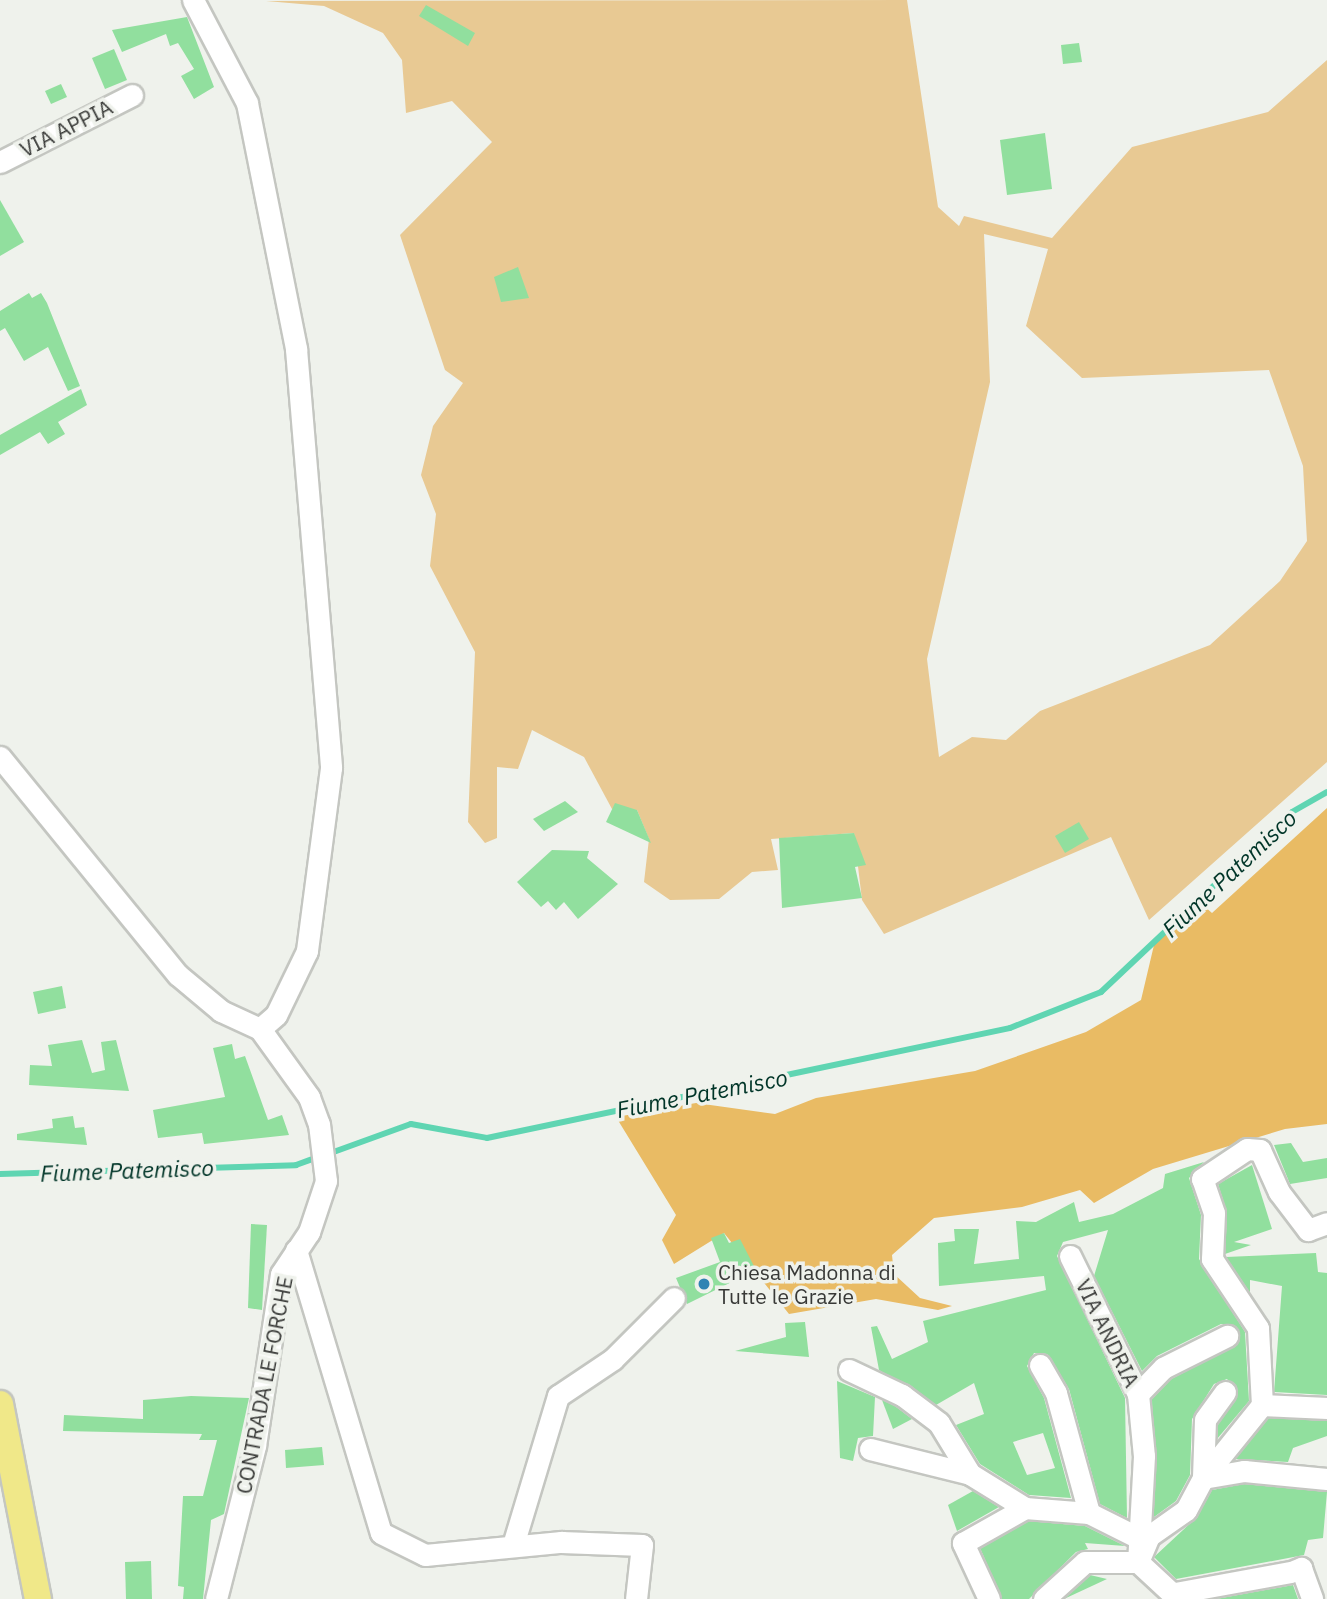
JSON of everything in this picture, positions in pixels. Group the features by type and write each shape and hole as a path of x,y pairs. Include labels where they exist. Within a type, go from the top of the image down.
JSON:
{"main road":[{"path":"0,1404 38,1599"}],"street":[{"path":"193,0 247,103 296,349 331,768 307,951 276,1015 260,1029"},
{"name":"VIA APPIA","path":"0,162 132,95"},
{"name":"CONTRADA LE FORCHE","path":"0,757 178,975 221,1011 260,1029 309,1097 318,1124 326,1181 296,1250 281,1274 255,1446 216,1599"},
{"path":"1138,1562 1149,1536 1186,1510 1203,1478 1262,1405 1258,1328 1212,1259 1214,1213 1202,1179 1247,1149 1260,1150 1279,1192 1318,1227"},
{"path":"296,1250 381,1534 425,1555 513,1545 642,1545 636,1599"},
{"name":"VIA ANDRIA","path":"1070,1256 1138,1394 1144,1456 1135,1536 1138,1562"},
{"path":"513,1545 558,1396 613,1359 674,1298"},
{"path":"1138,1394 1163,1368 1227,1336"},
{"path":"1040,1365 1056,1393 1089,1513"},
{"path":"849,1370 902,1395 939,1423 970,1474"},
{"path":"1203,1478 1205,1420 1225,1392"},
{"path":"1262,1405 1327,1408"},
{"path":"870,1449 970,1474 1025,1508 1089,1513 1135,1536"},
{"path":"1203,1478 1244,1471 1327,1479"},
{"path":"989,1599 963,1543 1025,1508"},
{"path":"1044,1599 1085,1562 1138,1562 1177,1596 1301,1568 1311,1599"}],"shaded area":[{"path":"907,0 938,207 959,226 964,216 1052,238 1132,147 1268,112 1327,60 1327,762 1149,920 1111,837 884,934 862,900 854,833 771,839 778,870 752,872 719,899 670,900 644,882 649,839 637,810 612,809 584,757 532,730 518,769 497,767 497,838 485,843 468,822 475,652 430,566 436,514 421,475 433,426 463,383 445,370 400,235 492,142 452,101 406,113 402,60 383,33 324,6 266,1","holes":["984,234 1048,249 1026,326 1082,378 1269,370 1303,466 1307,541 1280,581 1210,645 1040,711 1006,740 972,737 939,757 927,659 990,382"]},
{"path":"1327,808 1327,1124 1285,1129 1153,1169 1094,1203 1080,1190 1022,1207 934,1218 892,1255 894,1274 920,1298 952,1306 938,1310 876,1299 789,1314 724,1233 674,1264 662,1240 676,1215 616,1117 696,1103 775,1114 816,1098 975,1071 1086,1032 1141,1000 1154,945 1196,899 1212,913"}],"building":[{"path":"426,5 475,33 468,46 419,16"},
{"path":"187,17 214,87 194,99 181,76 194,69 178,43 170,46 166,34 122,52 112,30"},
{"path":"1079,43 1082,62 1063,64 1061,45"},
{"path":"114,49 127,80 105,89 92,58"},
{"path":"61,84 67,97 51,104 45,91"},
{"path":"1045,133 1052,189 1007,195 1000,140"},
{"path":"0,200 24,242 0,256"},
{"path":"518,267 529,298 501,302 494,277"},
{"path":"29,293 32,298 41,293 47,303 80,386 68,391 48,347 24,361 5,328 0,331 0,311"},
{"path":"81,389 87,405 58,422 65,434 48,444 40,432 0,455 0,435"},
{"path":"565,801 578,812 544,831 533,819"},
{"path":"615,803 637,810 651,843 606,822"},
{"path":"1079,822 1089,839 1065,853 1055,836"},
{"path":"854,833 866,865 855,867 862,898 782,908 779,838"},
{"path":"552,850 589,851 587,858 618,884 578,919 564,902 556,910 548,901 541,907 517,882"},
{"path":"62,986 66,1008 38,1014 33,992"},
{"path":"82,1040 92,1073 105,1070 101,1042 116,1040 129,1091 29,1085 30,1065 52,1066 48,1045"},
{"path":"232,1044 235,1059 245,1056 268,1120 282,1115 289,1135 204,1144 202,1133 158,1138 153,1110 225,1097 213,1048"},
{"path":"73,1116 75,1128 84,1127 87,1145 17,1140 17,1134 53,1128 52,1119"},
{"path":"1291,1143 1303,1162 1327,1158 1327,1178 1290,1184 1274,1145"},
{"path":"1204,1162 1189,1178 1201,1215 1199,1259 1245,1332 1249,1401 1217,1439 1218,1424 1238,1393 1227,1379 1214,1384 1192,1419 1190,1475 1176,1501 1154,1517 1152,1399 1171,1379 1233,1347 1240,1336 1234,1325 1221,1324 1157,1356 1142,1371 1094,1276 1108,1230 1063,1242 1057,1256 1125,1398 1127,1518 1100,1504 1069,1389 1047,1354 1034,1353 1027,1366 1044,1398 1071,1498 1029,1495 980,1464 956,1425 984,1414 974,1383 936,1405 879,1370 871,1327 877,1326 892,1359 928,1342 923,1321 1046,1290 1044,1276 939,1286 938,1243 955,1241 954,1229 979,1229 974,1264 1019,1259 1016,1221 1036,1222 1074,1202 1079,1222 1113,1214 1163,1188 1165,1174","holes":["1043,1433 1055,1468 1027,1475 1013,1442"]},
{"path":"1252,1165 1272,1229 1234,1242 1251,1245 1225,1254 1227,1213 1218,1184"},
{"path":"251,1224 267,1225 262,1310 248,1308"},
{"path":"724,1233 729,1243 740,1239 756,1270 687,1304 676,1278 720,1262 711,1238"},
{"path":"1316,1253 1318,1272 1327,1273 1327,1395 1274,1392 1282,1286 1250,1280 1250,1293 1226,1257"},
{"path":"805,1322 809,1357 735,1351 786,1337 785,1323"},
{"path":"837,1381 875,1397 873,1436 858,1438 853,1461 840,1458"},
{"path":"191,1396 249,1398 224,1514 211,1520 203,1599 183,1599 184,1587 178,1586 183,1496 203,1496 217,1440 199,1440 202,1434 63,1431 64,1415 143,1419 143,1400"},
{"path":"882,1400 895,1406 912,1419 893,1429"},
{"path":"1268,1418 1327,1421 1327,1436 1293,1448 1288,1462 1235,1459"},
{"path":"322,1447 324,1465 286,1468 285,1450"},
{"path":"1244,1484 1327,1492 1323,1538 1308,1540 1304,1555 1176,1579 1154,1557 1197,1517 1212,1490"},
{"path":"973,1491 999,1507 957,1531 948,1505"},
{"path":"1028,1521 1085,1526 1125,1546 1085,1543 1088,1549 1076,1552 1029,1599 1002,1599 980,1548"},
{"path":"151,1561 152,1599 126,1599 125,1562"},
{"path":"1090,1575 1107,1579 1064,1599"},
{"path":"1293,1585 1298,1599 1216,1599"}],"waterway":[{"name":"Fiume Patemisco","path":"328,1154 411,1124 487,1138 1010,1028 1101,992 1292,812 1327,792"},
{"name":"Fiume Patemisco","path":"0,1174 296,1165 318,1157"}],"place":[{"name":"Chiesa Madonna di Tutte le Grazie","path":"704,1284"}]}
